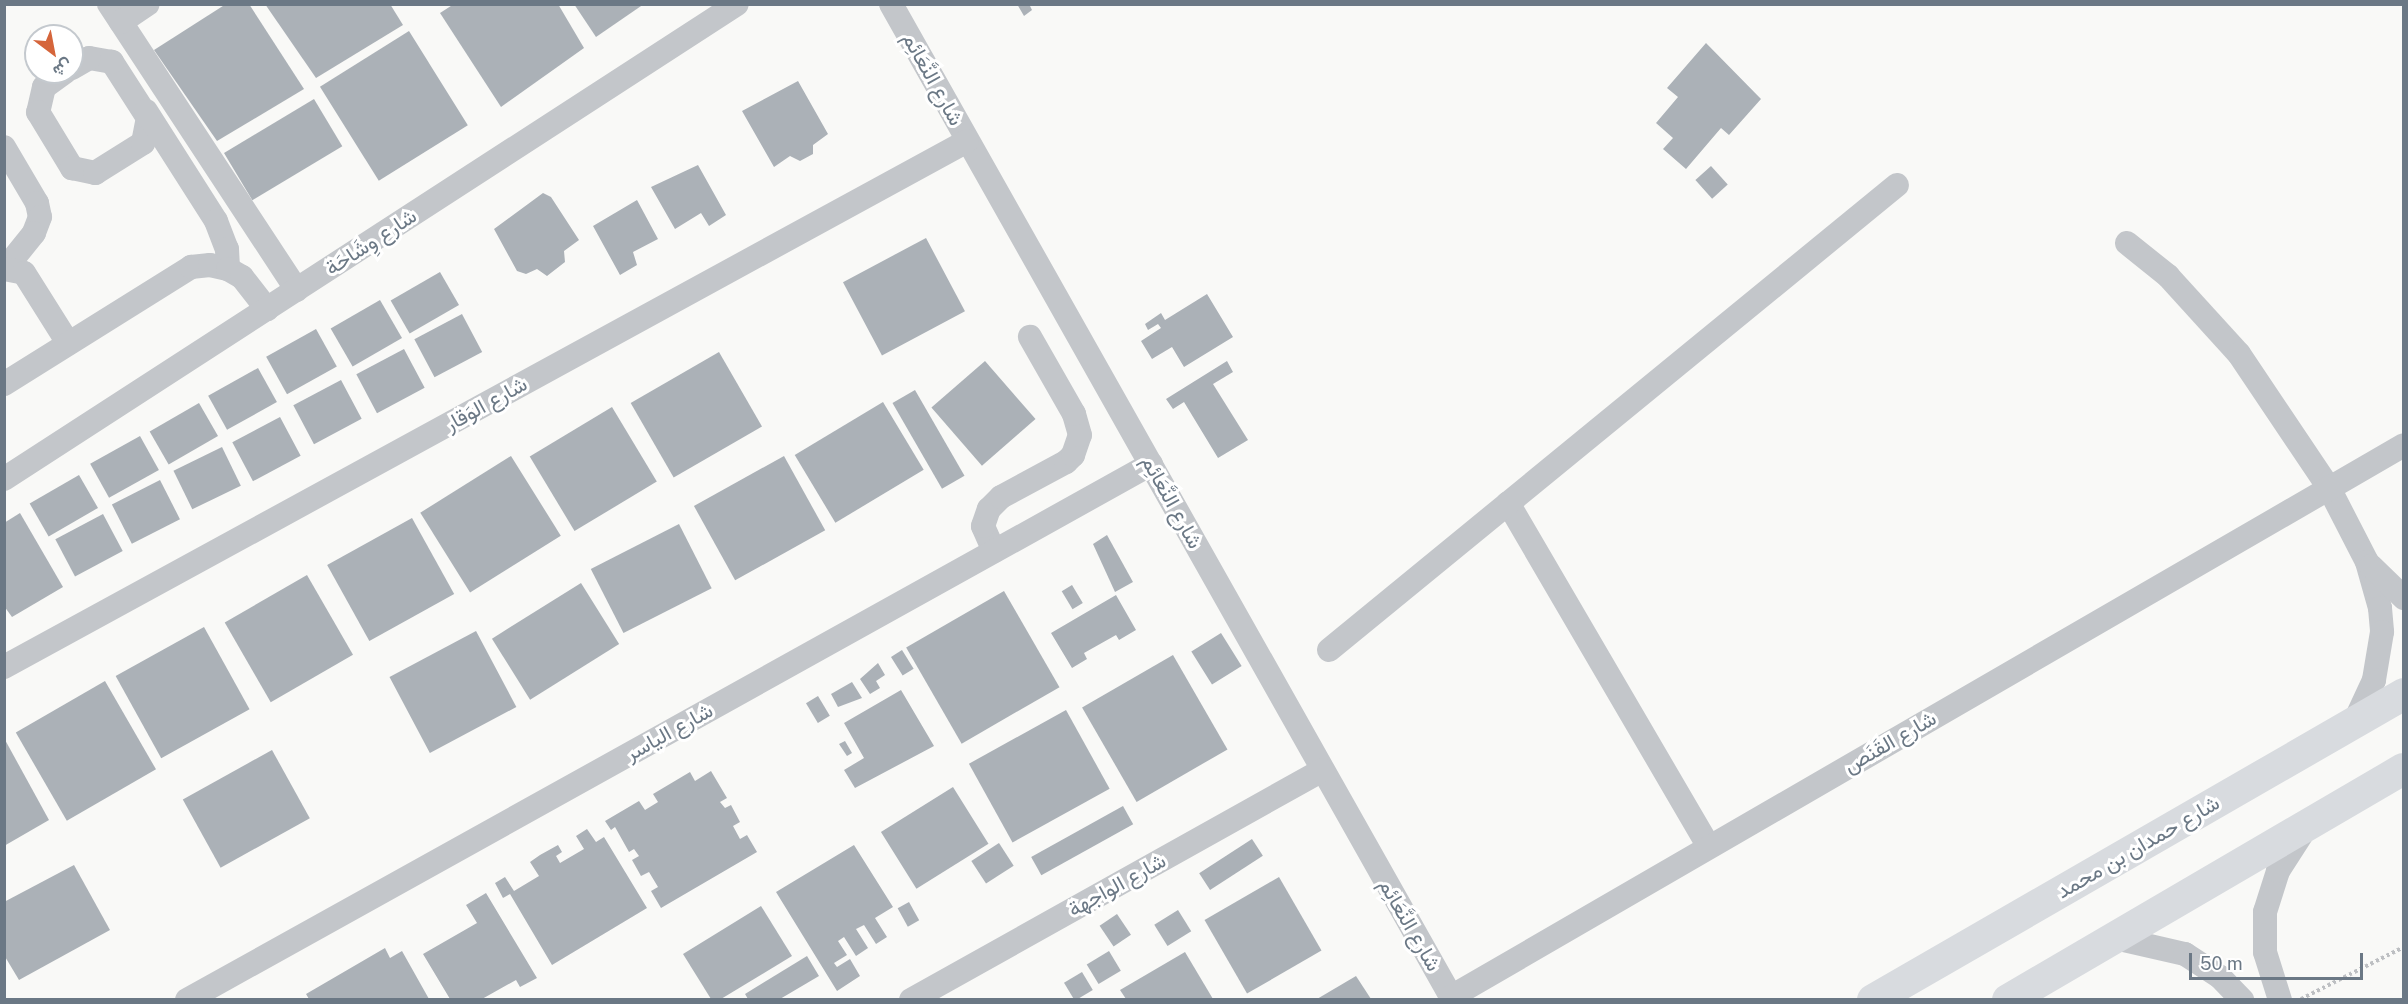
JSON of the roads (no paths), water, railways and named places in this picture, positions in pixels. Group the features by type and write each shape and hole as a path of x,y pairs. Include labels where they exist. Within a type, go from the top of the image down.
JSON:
{"main road":[{"name":"شارع حمدان بن محمد","path":"1873,999 2403,694"},
{"path":"2008,999 2403,769"}],"street":[{"path":"148,4 115,13 297,290"},
{"name":"شارع وِشَاحَة","path":"4,479 737,4"},
{"name":"شارع النَّعَائِم","path":"891,4 1452,998"},
{"path":"84,61 89,58 112,62 216,221 226,249 228,269"},
{"path":"48,84 44,87 38,112 67,162 78,172 95,173 143,143 149,127 145,110"},
{"name":"شارع الوَقار","path":"4,667 967,141"},
{"path":"4,147 37,203 40,217 34,233 5,269 24,273 68,343"},
{"path":"1329,650 1897,185"},
{"path":"2127,243 2205,313 2245,363 2329,488 2367,562 2380,608 2380,648 2374,680 2354,723"},
{"path":"4,384 173,275 200,266 228,269 242,277 267,309"},
{"path":"994,551 983,526 989,508 1001,497 1066,462 1073,455 1080,435 1074,414 1030,337"},
{"name":"شارع القَنَص","path":"1452,998 2403,444"},
{"name":"شارع الياسر","path":"187,999 1151,464"},
{"path":"1508,503 1709,847"},
{"path":"2367,562 2403,598"},
{"name":"شارع الواجهة","path":"911,999 1322,770"},
{"path":"2280,999 2265,952 2265,912 2277,871 2309,822"},
{"path":"2115,938 2185,954 2220,977 2242,999"}]}
